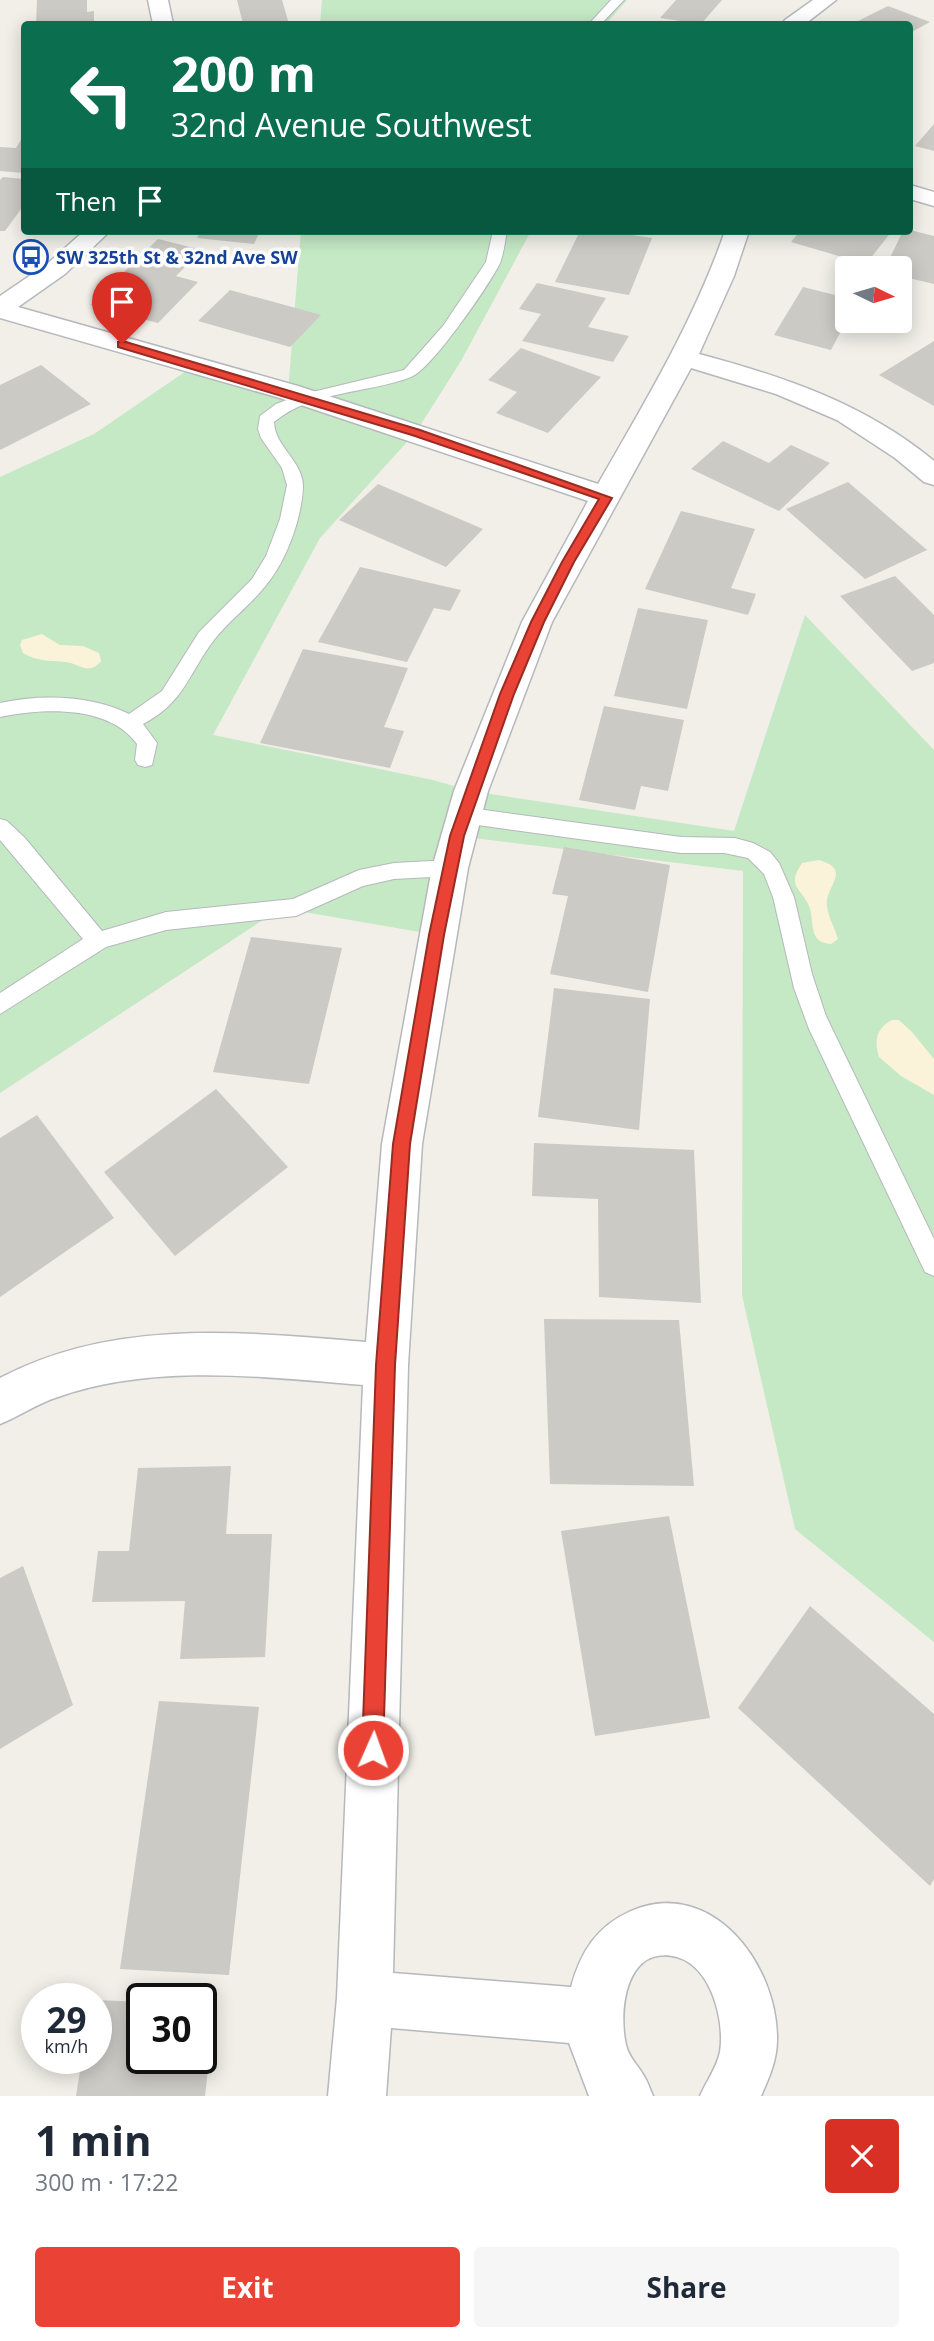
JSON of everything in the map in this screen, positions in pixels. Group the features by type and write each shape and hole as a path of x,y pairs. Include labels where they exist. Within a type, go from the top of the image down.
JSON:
{"street":[{"path":"158,0 162,21"},
{"path":"796,21 826,0"},
{"path":"913,193 934,199"},
{"path":"0,309 56,269 94,235"},
{"path":"357,2096 365,1998 386,1365 402,1144 450,868 463,815 507,694 537,622 568,562 684,358 722,276 736,235"},
{"path":"0,309 306,398 606,498"},
{"path":"684,358 776,382 811,395 868,425 934,476"},
{"path":"0,1402 61,1374 125,1358 191,1353 247,1354 386,1365"},
{"path":"624,2096 616,2088 599,2054 594,2017 600,1979 617,1950 641,1933 670,1928 699,1937 724,1958 742,1990 750,2028 746,2066 729,2096"},
{"path":"365,1998 594,2017"}],"lane":[{"path":"598,21 618,0"},
{"path":"130,722 161,704 174,690 201,643 215,625 266,573 293,504 295,483 292,467 267,437 266,420 282,407 306,398 409,373 449,329 493,262 499,235"},
{"path":"0,710 17,705 72,707 102,712 130,722 147,743 145,760"},
{"path":"463,815 681,845 716,845 747,849 764,859 778,883 805,991 818,1023 881,1161 934,1264"},
{"path":"0,827 18,844 54,891 98,941"},
{"path":"0,1005 98,941 166,921 296,907 359,878 394,871 450,868"}],"green space":[{"path":"322,0 627,0 609,21 320,21"},
{"path":"301,235 529,235 461,361 416,432 320,538 213,735 433,780 471,791 734,831 805,615 934,750 934,1642 795,1529 742,1295 743,871 457,836 437,935 281,908 0,1093 0,477 94,434 195,365 288,392"}],"sand":[{"path":"42,634 60,645 83,646 99,653 101,661 92,668 84,668 23,653 20,645 22,640"},
{"path":"819,860 829,864 836,874 827,899 838,939 831,944 823,943 815,935 808,904 795,881 802,863"},
{"path":"892,1020 899,1020 912,1032 934,1059 934,1095 901,1076 879,1057 878,1036 883,1027"}],"building":[{"path":"37,0 87,0 87,12 94,11 94,21 36,21"},
{"path":"237,0 282,0 288,21 242,21"},
{"path":"676,0 722,0 704,21 660,18"},
{"path":"888,6 930,22 913,31 913,21 858,21"},
{"path":"934,124 934,151 915,146"},
{"path":"21,140 21,173 0,171 0,147 16,148"},
{"path":"3,177 21,179 21,209 5,231 0,231 0,180"},
{"path":"913,231 934,236 934,284 912,279 912,256 891,256 901,235 913,235"},
{"path":"199,235 258,235 254,244 197,238"},
{"path":"578,235 632,235 652,238 629,295 555,282"},
{"path":"797,235 889,235 872,256 839,256 791,242"},
{"path":"158,239 202,250 176,276 198,282 158,323 90,305"},
{"path":"537,283 606,298 588,327 629,336 613,362 522,341 541,314 519,309"},
{"path":"803,287 835,295 835,333 840,333 831,350 774,335"},
{"path":"230,290 321,315 290,347 198,321"},
{"path":"934,341 934,406 879,375"},
{"path":"521,348 601,377 548,433 496,413 517,392 488,380"},
{"path":"41,365 91,404 0,450 0,385"},
{"path":"723,441 769,463 791,445 830,463 779,511 691,469"},
{"path":"848,482 927,550 865,579 786,509"},
{"path":"378,484 483,529 446,567 339,520"},
{"path":"681,511 755,529 731,588 756,594 748,615 645,589"},
{"path":"360,567 461,590 450,611 434,608 407,662 318,642"},
{"path":"895,576 934,615 934,663 912,671 840,596"},
{"path":"638,608 708,620 687,709 614,696"},
{"path":"303,649 408,668 384,727 404,731 390,768 260,743"},
{"path":"604,706 684,720 668,791 641,786 635,810 579,800"},
{"path":"564,847 670,865 648,992 550,974 568,896 552,894"},
{"path":"251,937 342,948 309,1084 213,1072"},
{"path":"554,988 650,999 639,1130 538,1117"},
{"path":"216,1089 288,1167 175,1256 104,1172"},
{"path":"37,1115 114,1218 0,1297 0,1138"},
{"path":"534,1143 694,1150 701,1303 599,1297 598,1199 532,1196"},
{"path":"544,1319 679,1320 694,1486 550,1484"},
{"path":"231,1466 226,1534 272,1534 265,1657 180,1659 185,1601 92,1602 98,1551 129,1551 138,1468"},
{"path":"669,1516 710,1718 595,1736 561,1531"},
{"path":"23,1566 73,1705 0,1749 0,1578"},
{"path":"810,1606 934,1714 934,1879 930,1886 738,1708"},
{"path":"159,1701 259,1707 229,1975 120,1969"},
{"path":"112,2001 126,2001 126,2074 207,2074 205,2096 76,2096 79,2074 112,2074"}],"place":[{"name":"SW 325th St & 32nd Ave SW","path":"31,257"}],"route":[{"path":"122,344 416,432 606,498 537,622 507,694 457,836 437,935 402,1144 386,1365 373,1750"}]}
